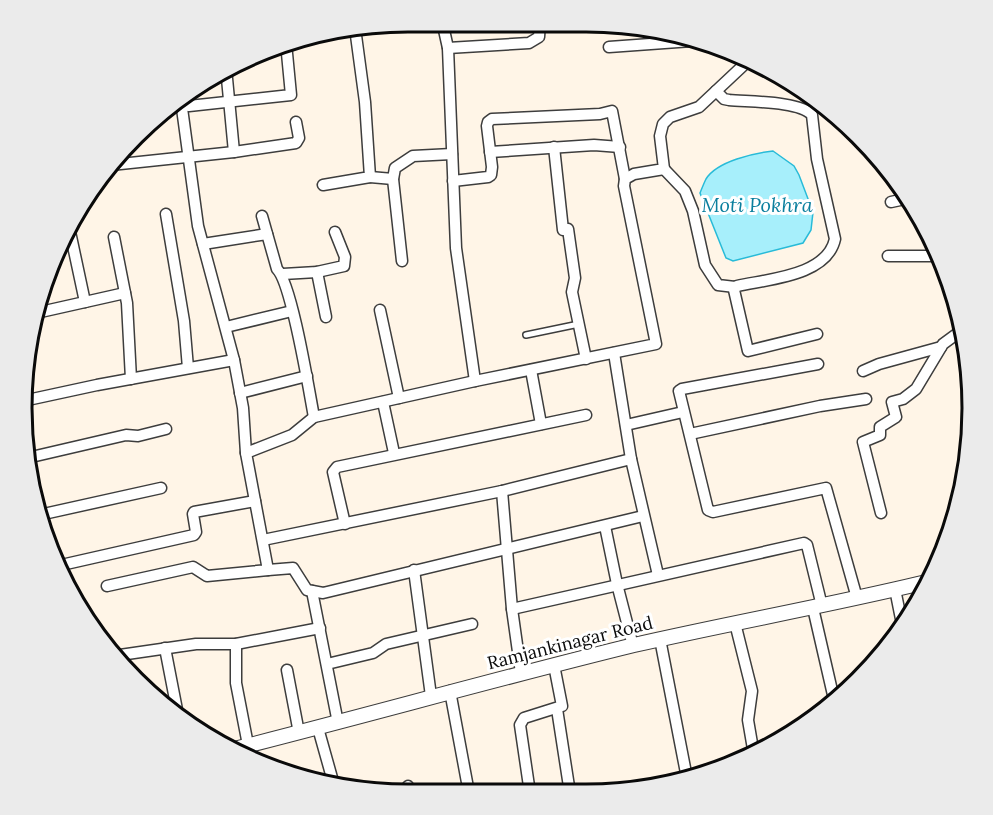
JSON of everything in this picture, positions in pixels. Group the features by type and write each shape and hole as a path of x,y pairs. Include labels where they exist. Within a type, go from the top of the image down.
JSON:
{"street":[{"path":"444,32 448,48 456,248 475,381"},
{"path":"448,48 529,43 539,37 539,32"},
{"path":"356,35 365,102 370,177"},
{"path":"609,47 675,42"},
{"path":"186,104 188,106 291,95 287,51"},
{"path":"716,91 724,99 786,105 809,111 812,115 817,159 835,239 831,251 803,272 735,287 718,285 705,265 693,211 685,191 664,169 660,136 663,124 670,117 699,107 716,91 743,66"},
{"path":"227,78 234,152"},
{"path":"182,107 198,226 234,360 243,408 246,453 268,570"},
{"path":"246,453 292,435 314,417 653,345 656,341 624,186 620,147 612,111 600,114 492,119 487,126 492,167 489,177 453,181"},
{"path":"122,164 296,143 299,138 296,122"},
{"path":"490,152 594,145 620,147"},
{"path":"554,147 565,229 575,278 572,292 586,359"},
{"path":"402,261 393,179 395,168 413,156 452,154"},
{"path":"625,179 634,174 664,169"},
{"path":"323,185 370,177 393,179"},
{"path":"891,202 899,200"},
{"path":"166,214 184,321 188,368"},
{"path":"262,216 277,269 283,274 307,376 314,417"},
{"path":"283,274 316,272 344,266 346,262 335,232"},
{"path":"203,244 267,234"},
{"path":"114,237 125,293 131,379"},
{"path":"71,238 85,302"},
{"path":"888,256 930,256"},
{"path":"316,272 326,317"},
{"path":"735,287 748,351 817,334"},
{"path":"44,311 125,293"},
{"path":"380,310 399,398"},
{"path":"226,327 292,311"},
{"path":"881,513 863,442 880,435 880,427 895,418 892,402 903,399 916,389 941,347 954,336"},
{"path":"863,371 879,364 941,347"},
{"path":"614,353 631,459 658,575"},
{"path":"32,399 234,360"},
{"path":"818,364 682,388 679,391 708,510 710,512 826,488 857,598"},
{"path":"531,370 541,424"},
{"path":"240,393 307,376"},
{"path":"690,434 820,406 866,399"},
{"path":"383,402 394,453"},
{"path":"627,425 683,412"},
{"path":"345,524 334,469 394,453 586,415"},
{"path":"35,456 126,435 138,436 166,429"},
{"path":"263,540 502,491 631,459"},
{"path":"47,513 161,488"},
{"path":"502,491 512,609 521,673"},
{"path":"66,564 194,535 196,532 194,512 255,501"},
{"path":"107,586 193,567 207,576 293,568 308,590 323,593 643,516"},
{"path":"605,526 633,646"},
{"path":"512,609 806,543 832,691"},
{"path":"414,570 431,696"},
{"name":"Ramjankinagar Road","path":"244,746 338,723 431,696 660,639 918,584"},
{"path":"895,589 900,613"},
{"path":"312,591 338,723"},
{"path":"735,623 752,691 748,720 752,745"},
{"path":"327,664 373,653 386,644 472,624"},
{"path":"124,654 196,644 236,644 320,628"},
{"path":"660,639 685,770"},
{"path":"236,644 236,683 248,745"},
{"path":"165,648 173,701"},
{"path":"529,784 520,725 521,721 557,709 562,705 554,665"},
{"path":"286,670 299,733"},
{"path":"450,692 467,784"},
{"path":"557,709 569,784"},
{"path":"318,728 331,775"}],"lane":[{"path":"526,335 579,324"}],"water":[{"name":"Moti Pokhra","path":"773,151 794,166 799,175 813,212 811,230 803,243 733,261 726,258 700,193 706,179 719,167 747,156"}]}
